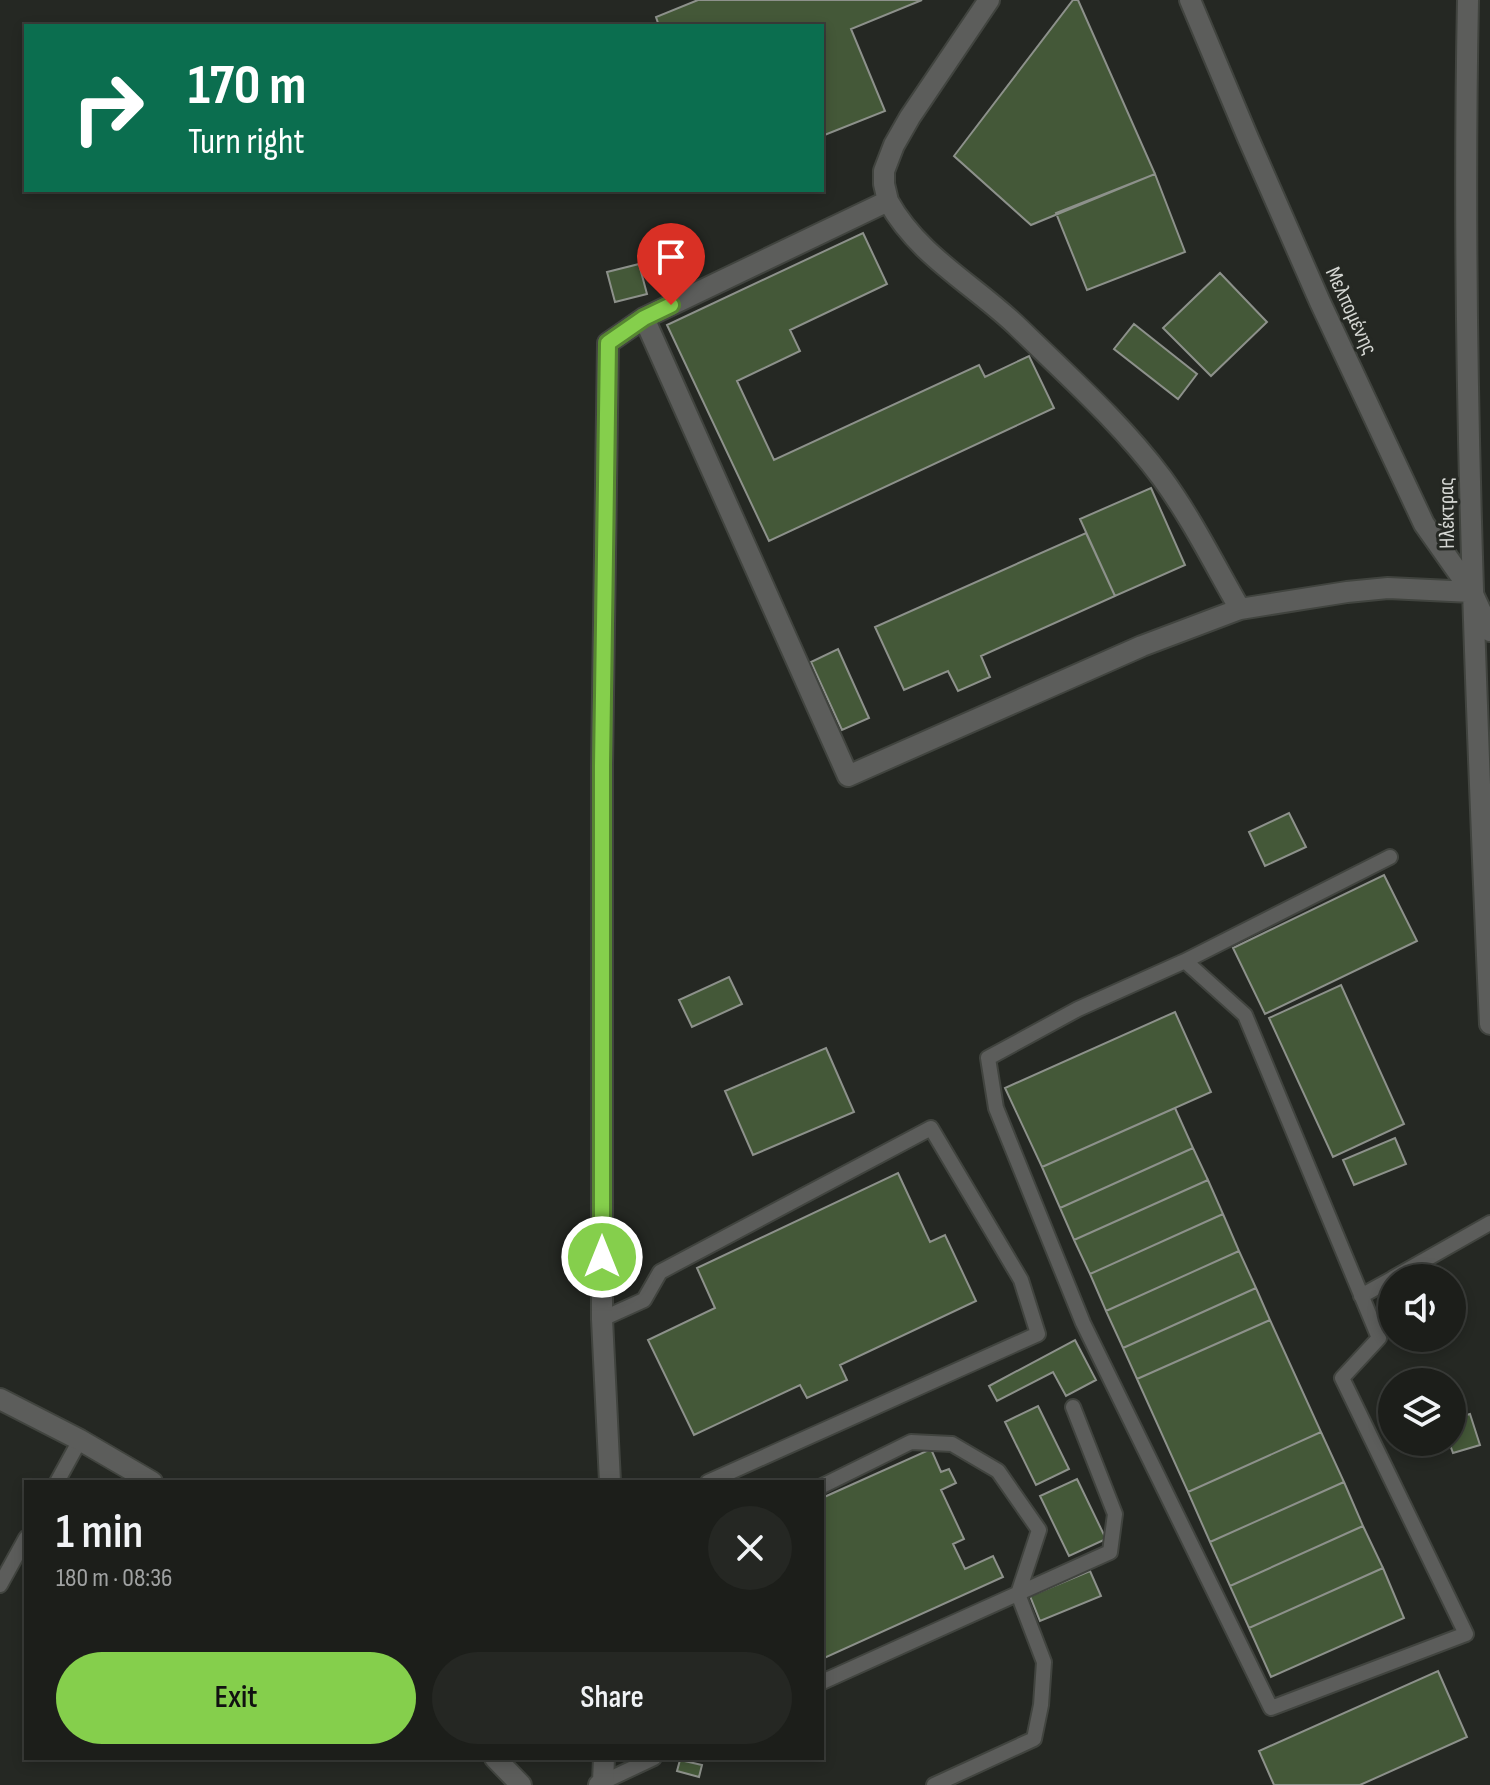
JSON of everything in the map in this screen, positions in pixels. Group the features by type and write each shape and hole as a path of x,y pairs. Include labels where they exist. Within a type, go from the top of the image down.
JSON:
{"street":[{"path":"989,0 894,145 884,171 888,201 925,249 1011,320 1143,455 1163,480 1240,609"},
{"name":"Μελπομένης","path":"1190,0 1320,302 1424,524 1481,589 1490,631"},
{"name":"Ηλέκτρας","path":"1468,0 1465,138 1481,589 1490,1024"},
{"path":"610,1480 602,1319 602,766 608,343 644,318 888,201"},
{"path":"644,318 848,776 1142,646 1240,609 1388,588 1481,589"},
{"path":"0,1399 149,1480"},
{"path":"497,1760 521,1785"},
{"path":"601,1784 604,1760"}],"lane":[{"path":"1185,961 1245,1015 1379,1338 1342,1378 1466,1634 1271,1708 1083,1323 996,1108 988,1058 1078,1009 1185,961 1390,857"},
{"path":"602,1319 644,1300 660,1272 931,1128 1021,1280 1038,1334 712,1480"},
{"path":"1418,1264 1490,1223"},
{"path":"1361,1296 1378,1286"},
{"path":"824,1681 1110,1552 1115,1514 1073,1407"},
{"path":"58,1480 80,1440"},
{"path":"824,1485 911,1442 952,1444 998,1471 1039,1530 1018,1594 1044,1662 1041,1705 1034,1739 934,1785"},
{"path":"0,1585 24,1542"},
{"path":"601,1784 650,1760"}],"building":[{"path":"698,0 922,0 851,29 885,111 824,135 824,24 658,24 656,17"},
{"path":"1073,0 1078,0 1155,174 1031,225 954,156"},
{"path":"1155,174 1185,252 1087,290 1056,213"},
{"path":"863,233 887,284 790,330 800,351 737,381 774,460 979,365 985,377 1029,356 1054,408 769,541 667,325"},
{"path":"639,264 647,294 615,302 607,272"},
{"path":"1220,273 1267,322 1211,376 1163,328"},
{"path":"1134,324 1197,374 1178,399 1114,349"},
{"path":"1151,488 1185,565 1115,596 1080,519"},
{"path":"1086,533 1115,596 981,656 990,677 958,691 948,671 904,690 875,627"},
{"path":"838,649 869,718 842,730 811,662"},
{"path":"1289,813 1306,847 1265,866 1249,832"},
{"path":"1384,875 1417,941 1265,1014 1233,948"},
{"path":"729,977 742,1004 692,1027 679,1000"},
{"path":"1341,985 1404,1124 1333,1157 1269,1018"},
{"path":"1175,1012 1211,1092 1042,1167 1005,1088"},
{"path":"826,1048 854,1112 753,1155 725,1091"},
{"path":"1175,1108 1193,1148 1060,1208 1042,1167"},
{"path":"1395,1138 1406,1164 1354,1185 1343,1160"},
{"path":"1193,1148 1208,1180 1074,1240 1060,1208"},
{"path":"898,1173 930,1242 945,1235 976,1301 840,1365 847,1380 807,1398 800,1385 694,1435 648,1340 715,1308 697,1268"},
{"path":"1208,1180 1223,1214 1090,1274 1074,1240"},
{"path":"1223,1214 1239,1251 1106,1311 1090,1274"},
{"path":"1239,1251 1256,1288 1123,1348 1106,1311"},
{"path":"1256,1288 1270,1320 1137,1379 1123,1348"},
{"path":"1270,1320 1321,1432 1188,1492 1137,1379"},
{"path":"1075,1340 1096,1380 1066,1396 1053,1372 997,1401 989,1386"},
{"path":"1038,1406 1069,1469 1036,1485 1005,1422"},
{"path":"1470,1414 1480,1445 1466,1449 1466,1415"},
{"path":"1321,1432 1344,1482 1210,1542 1188,1492"},
{"path":"931,1449 941,1472 949,1469 956,1483 941,1490 964,1539 953,1544 965,1569 993,1556 1003,1577 824,1658 824,1497"},
{"path":"1077,1479 1106,1539 1069,1556 1040,1496"},
{"path":"1344,1482 1363,1526 1230,1586 1210,1542"},
{"path":"1363,1526 1383,1568 1249,1628 1230,1586"},
{"path":"1383,1568 1404,1618 1271,1677 1249,1628"},
{"path":"1090,1571 1101,1596 1040,1621 1030,1596"},
{"path":"1438,1671 1467,1737 1360,1785 1274,1785 1259,1751"},
{"path":"680,1760 702,1765 699,1777 677,1771"}],"route":[{"path":"602,1257 602,766 608,343 644,318 671,305"}]}
